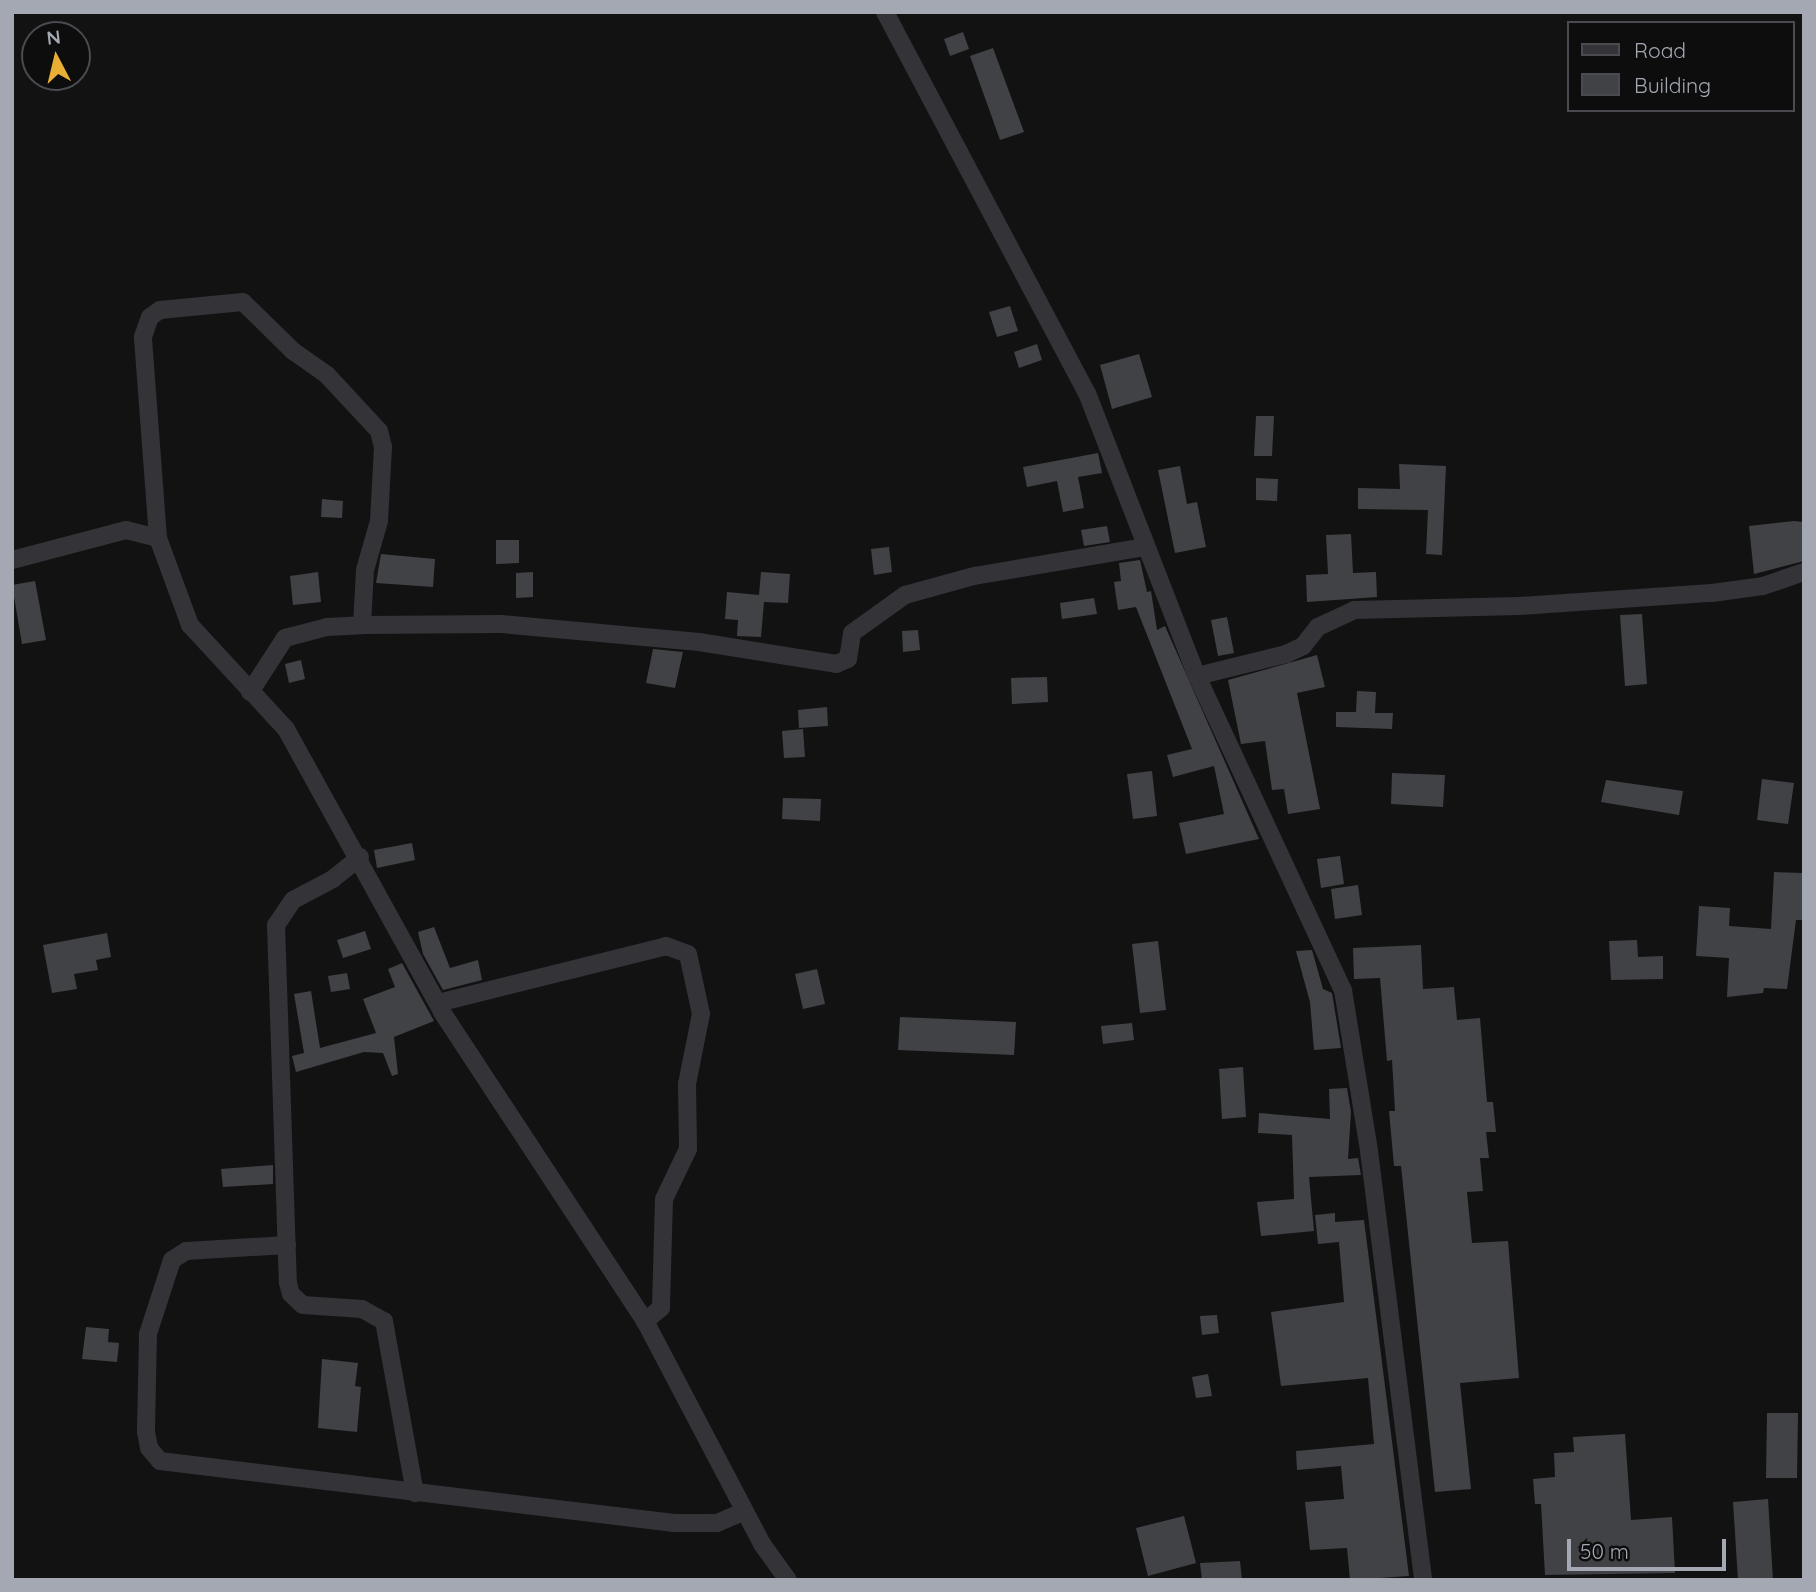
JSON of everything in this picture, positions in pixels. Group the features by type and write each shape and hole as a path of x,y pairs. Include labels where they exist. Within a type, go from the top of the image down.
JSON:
{"street":[{"path":"885,12 1087,393 1197,676 1343,990 1369,1151 1423,1580"},
{"path":"362,625 365,570 379,521 383,447 379,431 327,375 286,344 243,302 160,310 143,337 158,538 190,625 286,729 438,1003 645,1321 745,1511 788,1580"},
{"path":"12,560 126,530 158,538"},
{"path":"250,692 285,638 327,627 362,625 501,624 699,642 836,664 848,659 852,633 905,595 974,576 1146,547"},
{"path":"1197,676 1286,654 1303,646 1318,627 1354,610 1519,606 1712,593 1763,586 1804,572"},
{"path":"359,857 333,879 293,900 276,925 288,1283 295,1300 303,1305 374,1312 384,1321 415,1493"},
{"path":"438,1003 666,946 676,945 688,954 701,1014 687,1084 688,1149 664,1199 662,1308 645,1321"},
{"path":"286,1245 186,1251 172,1260 148,1334 149,1448 160,1461 171,1465 674,1523 717,1523 745,1511"}],"building":[{"path":"963,32 969,49 950,56 944,39"},
{"path":"993,48 1024,132 1000,140 970,56"},
{"path":"1010,306 1018,331 997,337 989,312"},
{"path":"1037,344 1042,360 1019,368 1014,352"},
{"path":"1139,354 1152,397 1112,409 1100,365"},
{"path":"1256,416 1274,416 1272,456 1254,456"},
{"path":"1098,453 1102,473 1078,477 1084,508 1063,512 1057,481 1027,487 1023,467"},
{"path":"1399,464 1446,466 1442,555 1426,554 1428,510 1358,509 1358,488 1400,489"},
{"path":"1180,466 1187,504 1197,502 1206,547 1175,553 1158,470"},
{"path":"1256,478 1278,479 1277,501 1256,500"},
{"path":"322,499 343,501 342,518 321,517"},
{"path":"1804,522 1804,561 1754,574 1749,526"},
{"path":"1107,526 1110,542 1084,546 1081,530"},
{"path":"1351,534 1353,573 1376,572 1377,597 1307,602 1306,575 1328,574 1326,535"},
{"path":"496,540 519,540 519,563 496,564"},
{"path":"889,547 892,572 874,575 871,549"},
{"path":"381,554 435,559 433,587 376,583"},
{"path":"1140,560 1147,592 1151,591 1157,630 1165,626 1259,839 1186,854 1179,823 1224,814 1214,766 1173,777 1167,755 1192,749 1136,607 1118,610 1114,582 1121,581 1119,563"},
{"path":"318,572 321,602 293,605 290,576"},
{"path":"533,572 533,597 516,598 516,573"},
{"path":"761,572 790,574 788,603 764,602 761,637 737,636 738,620 725,619 727,592 759,595"},
{"path":"35,581 46,640 22,644 12,585"},
{"path":"1094,598 1097,614 1062,619 1060,603"},
{"path":"1642,614 1647,684 1625,686 1620,615"},
{"path":"1227,617 1234,653 1218,656 1211,620"},
{"path":"918,630 920,650 903,652 902,631"},
{"path":"653,649 683,652 675,688 646,683"},
{"path":"1317,655 1325,687 1297,693 1320,809 1288,814 1284,789 1272,790 1265,741 1241,744 1228,680"},
{"path":"301,660 305,679 289,683 285,664"},
{"path":"1047,677 1048,702 1012,704 1011,678"},
{"path":"1357,691 1376,692 1375,713 1393,713 1392,729 1336,727 1336,712 1356,712"},
{"path":"827,707 828,726 799,728 798,710"},
{"path":"803,729 805,757 784,758 782,731"},
{"path":"1152,771 1157,816 1133,819 1127,774"},
{"path":"1392,773 1445,775 1443,807 1391,804"},
{"path":"1762,779 1794,783 1788,824 1757,820"},
{"path":"1606,780 1683,791 1679,815 1601,802"},
{"path":"783,798 821,799 820,821 782,819"},
{"path":"412,843 415,860 377,868 374,850"},
{"path":"1340,856 1344,884 1321,888 1317,859"},
{"path":"1774,872 1804,873 1804,920 1796,920 1787,989 1764,988 1763,993 1727,997 1729,958 1696,956 1699,906 1730,908 1729,926 1771,929"},
{"path":"1358,885 1362,915 1335,919 1331,889"},
{"path":"434,927 450,968 478,960 482,980 443,990 423,954 418,932"},
{"path":"365,931 371,949 343,958 337,940"},
{"path":"107,933 111,957 96,960 98,970 74,974 77,989 52,993 43,945"},
{"path":"1637,940 1638,957 1663,956 1663,979 1611,980 1609,941"},
{"path":"1158,941 1166,1010 1140,1013 1132,944"},
{"path":"1421,945 1423,989 1454,987 1457,1020 1480,1018 1487,1102 1493,1102 1496,1132 1486,1132 1489,1158 1480,1158 1483,1191 1467,1192 1472,1243 1508,1241 1519,1378 1460,1383 1471,1489 1435,1492 1401,1166 1394,1166 1389,1111 1395,1111 1392,1060 1387,1061 1380,978 1354,979 1353,948"},
{"path":"1312,950 1323,989 1332,993 1341,1048 1314,1050 1310,1002 1296,951"},
{"path":"402,963 434,1021 394,1037 398,1074 392,1076 383,1053 364,1052 296,1072 292,1056 304,1053 294,994 311,991 320,1048 376,1033 363,999 395,987 388,969"},
{"path":"817,969 825,1004 803,1009 795,974"},
{"path":"347,973 350,989 331,992 328,976"},
{"path":"900,1017 1016,1022 1014,1055 898,1050"},
{"path":"1132,1023 1134,1040 1103,1044 1101,1026"},
{"path":"1243,1067 1246,1117 1222,1119 1219,1069"},
{"path":"1347,1088 1351,1112 1348,1159 1358,1158 1361,1175 1309,1177 1314,1231 1261,1236 1257,1202 1294,1199 1292,1135 1258,1133 1259,1113 1330,1119 1329,1089"},
{"path":"273,1165 273,1184 223,1187 221,1169"},
{"path":"1335,1213 1335,1222 1364,1220 1409,1576 1350,1580 1347,1548 1310,1550 1305,1502 1344,1499 1341,1466 1297,1470 1296,1451 1374,1444 1368,1378 1281,1386 1271,1312 1344,1302 1339,1242 1318,1244 1315,1215"},
{"path":"1217,1315 1219,1333 1202,1335 1200,1316"},
{"path":"86,1327 109,1329 108,1342 119,1343 117,1362 82,1359"},
{"path":"322,1359 358,1363 355,1386 361,1387 357,1432 318,1428"},
{"path":"1208,1374 1212,1396 1196,1398 1192,1377"},
{"path":"1767,1413 1798,1413 1797,1478 1766,1478"},
{"path":"1625,1434 1631,1520 1672,1517 1675,1573 1545,1575 1541,1504 1535,1504 1533,1479 1555,1477 1554,1453 1574,1452 1573,1437"},
{"path":"1768,1499 1773,1580 1738,1580 1733,1502"},
{"path":"1184,1516 1196,1563 1148,1576 1136,1528"},
{"path":"1240,1561 1242,1580 1202,1580 1200,1563"}]}
